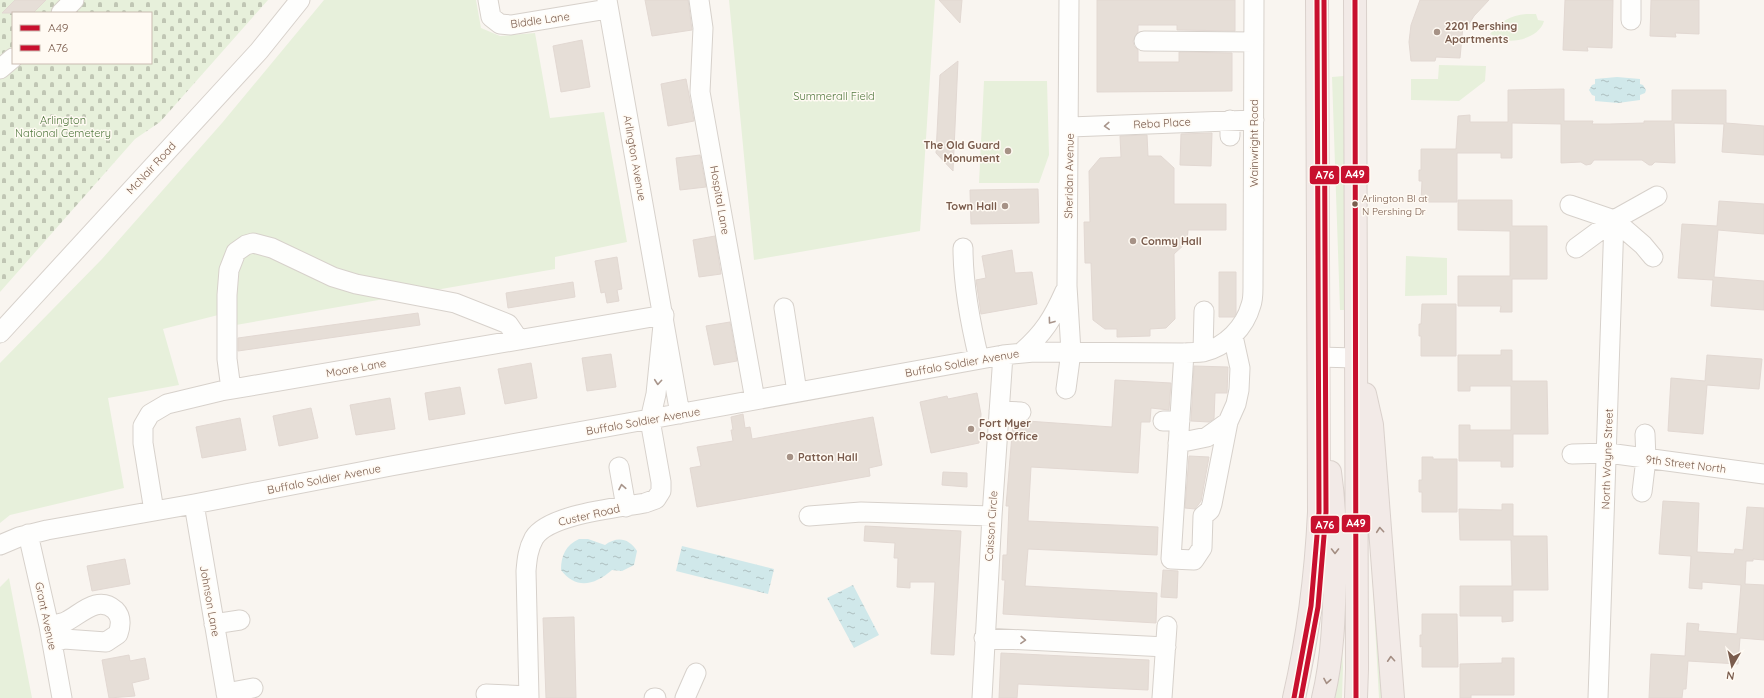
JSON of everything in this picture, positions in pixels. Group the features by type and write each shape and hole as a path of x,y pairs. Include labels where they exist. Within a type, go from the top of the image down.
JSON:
{"highway":[{"path":"1294,698 1309,622 1316,561 1319,485 1317,0"},
{"path":"1355,0 1358,669 1356,698"},
{"path":"1356,358 1372,425 1393,698"},
{"path":"1318,402 1334,502 1335,518 1335,600 1332,639 1323,698"},
{"path":"1358,669 1362,698"}],"street":[{"path":"62,12 74,0"},
{"name":"McNair Road","path":"0,333 259,51 300,0"},
{"name":"Biddle Lane","path":"488,0 491,17 500,24 511,25 607,5"},
{"name":"Hospital Lane","path":"698,0 703,28 700,92 755,400"},
{"name":"Sheridan Avenue","path":"1066,389 1071,352 1067,286 1070,127 1070,0"},
{"name":"Wainwright Road","path":"1253,287 1254,0"},
{"path":"1631,0 1631,20"},
{"name":"Arlington Avenue","path":"607,5 664,315 680,414"},
{"path":"1144,41 1254,42"},
{"path":"0,69 12,59"},
{"name":"Reba Place","path":"1070,127 1230,128 1254,120"},
{"path":"1576,248 1614,220 1657,196"},
{"path":"1570,205 1614,220 1643,245 1653,257"},
{"name":"North Wayne Street","path":"1598,698 1608,453 1614,220"},
{"path":"231,389 227,360 227,295 229,270 236,252 246,245 253,243 272,248 333,277 356,284 455,303 508,324 519,340"},
{"path":"963,248 963,275 969,319 979,359"},
{"path":"1012,354 1038,338 1055,314 1067,286"},
{"name":"Buffalo Soldier Avenue","path":"0,545 28,534 979,359 1012,354 1071,352 1204,352 1221,345 1233,336 1245,321 1251,305 1253,287"},
{"path":"784,308 797,392"},
{"path":"1204,311 1204,352"},
{"name":"Arlington Avenue","path":"650,420 656,394 664,315"},
{"name":"Moore Lane","path":"154,511 143,443 143,426 150,414 167,404 231,389 664,315"},
{"path":"1184,353 1172,421 1178,442 1168,476 1171,559 1194,560 1202,548 1203,516 1210,510 1212,504 1228,422 1236,404 1239,390 1240,368 1233,336"},
{"name":"Caisson Circle","path":"982,698 984,638 999,411 1012,354"},
{"path":"1318,357 1356,358"},
{"path":"999,411 1021,412"},
{"name":"Custer Road","path":"529,697 526,571 528,553 535,537 547,527 561,519 645,504 656,499 660,491 661,482 650,420"},
{"path":"1178,442 1207,437 1228,422"},
{"path":"1642,492 1646,459 1645,434"},
{"name":"9th Street North","path":"1572,454 1608,453 1764,474"},
{"path":"619,467 626,507"},
{"name":"Johnson Lane","path":"194,504 226,695"},
{"path":"809,516 861,512 992,516"},
{"name":"Grant Avenue","path":"28,534 50,634 62,698"},
{"path":"214,624 240,620"},
{"path":"1162,698 1167,626"},
{"path":"984,638 1166,647"},
{"path":"685,698 696,673"},
{"path":"226,695 252,688"},
{"path":"486,694 529,697"}],"green space":[{"name":"Arlington National Cemetery","path":"0,0 268,0 160,122 135,139 0,292"},
{"path":"324,0 476,0 481,28 500,36 535,33 550,118 604,112 627,242 555,257 555,269 236,325 234,311 163,329 179,385 108,398 124,488 10,515 0,523 0,363 102,259 222,123"},
{"name":"Summerall Field","path":"729,0 935,0 920,231 754,260"},
{"path":"1523,14 1536,14 1538,20 1544,21 1538,31 1528,37 1510,41 1500,39 1490,34 1498,26 1512,17"},
{"path":"1439,65 1486,66 1485,81 1459,101 1411,100 1411,79 1438,79"},
{"path":"1344,76 1344,310 1340,310 1332,77"},
{"path":"984,81 1047,81 1049,155 1039,183 979,183"},
{"path":"1406,256 1447,258 1447,295 1405,296"},
{"path":"1370,534 1386,698 1379,698"},
{"path":"9,578 32,698 0,698 0,587"},
{"path":"1342,647 1342,698 1334,698"}],"water":[{"path":"1617,77 1640,79 1640,84 1643,85 1646,90 1645,93 1640,95 1640,100 1618,103 1595,101 1595,96 1592,95 1589,90 1592,85 1595,84 1595,79"},
{"path":"579,539 588,539 605,545 614,540 627,541 637,551 634,565 622,571 612,570 606,575 592,582 579,583 573,581 561,570 561,565 565,551 574,541"},
{"path":"682,546 774,569 768,594 676,571"},
{"path":"853,585 879,635 854,648 827,598"}],"building":[{"path":"15,0 46,0 34,12 2,13"},
{"path":"645,0 688,0 692,30 652,36"},
{"path":"939,0 962,0 960,23"},
{"path":"1097,0 1235,0 1235,31 1177,30 1177,25 1138,25 1138,32 1133,41 1134,46 1138,50 1138,62 1179,62 1179,52 1232,53 1232,91 1097,92"},
{"name":"2201 Pershing Apartments","path":"1420,0 1489,0 1474,16 1467,27 1463,26 1460,58 1436,57 1435,61 1411,61 1409,42 1411,25"},
{"path":"1565,0 1613,0 1612,48 1587,47 1588,51 1563,50"},
{"path":"1651,0 1699,0 1699,34 1675,33 1676,37 1650,36"},
{"path":"582,40 590,87 561,92 553,46"},
{"path":"958,61 953,171 936,153 940,75"},
{"path":"686,79 694,121 668,126 661,84"},
{"path":"1564,89 1564,121 1593,121 1592,124 1672,121 1672,90 1726,90 1726,123 1764,126 1764,155 1722,152 1724,124 1674,123 1675,163 1655,162 1652,165 1649,165 1642,160 1594,160 1591,164 1586,165 1581,162 1561,163 1561,124 1512,123 1512,158 1501,158 1501,153 1457,153 1457,202 1421,202 1422,181 1419,181 1419,170 1421,170 1421,149 1456,149 1458,116 1470,115 1470,122 1508,122 1508,90"},
{"path":"1212,133 1211,166 1180,165 1181,134"},
{"name":"Conmy Hall","path":"1147,135 1148,156 1161,156 1174,168 1174,204 1226,204 1226,230 1188,230 1187,242 1174,254 1175,319 1166,328 1150,329 1150,336 1117,337 1117,329 1105,329 1093,320 1091,263 1085,263 1084,222 1090,222 1089,171 1100,158 1121,157 1120,136"},
{"path":"700,155 706,187 680,190 676,158"},
{"name":"Town Hall","path":"1038,189 1039,223 971,224 970,190"},
{"path":"1458,200 1512,200 1512,226 1547,226 1547,279 1512,279 1512,312 1500,312 1501,306 1458,306 1458,276 1510,276 1510,231 1458,230"},
{"path":"1719,201 1764,204 1764,234 1718,230 1714,277 1764,281 1764,310 1711,306 1713,280 1678,278 1682,224 1717,226"},
{"path":"715,236 721,274 699,277 693,240"},
{"path":"1012,250 1015,273 1032,272 1037,304 981,314 976,280 986,278 982,256"},
{"path":"617,257 622,289 617,290 619,301 607,303 605,292 601,293 595,261"},
{"path":"1219,272 1236,272 1236,314 1234,317 1219,317"},
{"path":"573,282 575,297 508,308 506,293"},
{"path":"1422,304 1456,304 1456,356 1421,356 1421,336 1419,336 1419,324 1421,324"},
{"path":"418,313 420,325 238,351 238,338"},
{"path":"730,322 737,361 714,365 706,326"},
{"path":"1501,350 1512,350 1512,381 1547,381 1548,434 1513,434 1513,467 1501,467 1501,461 1459,461 1459,425 1470,425 1470,430 1511,430 1511,386 1470,386 1470,391 1458,391 1458,355 1501,355"},
{"path":"611,354 616,387 587,391 582,358"},
{"path":"1707,355 1762,359 1759,389 1707,385 1703,434 1668,431 1671,378 1705,381"},
{"path":"531,363 537,398 505,404 498,369"},
{"path":"1194,366 1228,367 1227,393 1215,393 1214,419 1209,422 1191,421"},
{"path":"1115,380 1171,383 1169,410 1151,408 1150,422 1141,422 1138,473 1031,467 1028,521 1158,527 1157,555 1028,549 1025,586 1157,593 1156,623 1003,614 1005,580 1002,580 1003,555 1007,555 1009,506 1006,506 1013,423 1027,421 1112,427"},
{"path":"460,387 465,414 429,420 425,393"},
{"path":"977,393 981,414 979,443 931,453 920,402 947,396 948,399"},
{"path":"390,398 395,429 356,435 350,405"},
{"path":"311,408 318,438 279,446 273,416"},
{"name":"Patton Hall","path":"743,414 745,428 750,427 752,439 873,417 882,465 869,468 870,476 697,507 690,468 701,466 697,447 733,441 731,417"},
{"path":"240,418 246,450 202,458 196,427"},
{"path":"1189,456 1209,457 1201,501 1195,509 1185,508"},
{"path":"1422,457 1433,457 1433,459 1457,459 1457,512 1422,512 1422,492 1419,492 1419,480 1422,480"},
{"path":"943,472 967,473 967,487 942,485"},
{"path":"1663,501 1699,503 1697,552 1734,554 1735,549 1743,550 1747,507 1764,508 1764,560 1753,559 1753,561 1746,561 1745,584 1764,585 1764,640 1740,638 1738,664 1688,661 1686,689 1683,689 1682,698 1649,698 1651,654 1685,656 1687,623 1699,624 1698,631 1737,634 1741,585 1702,582 1702,589 1689,588 1691,556 1659,554"},
{"path":"1502,504 1513,504 1513,536 1547,536 1548,590 1513,590 1513,621 1502,622 1502,616 1460,616 1460,586 1512,586 1511,540 1460,540 1459,509 1502,510"},
{"path":"865,526 961,531 954,655 931,654 935,582 910,582 910,588 897,587 898,558 894,558 895,543 864,541"},
{"path":"125,559 130,584 92,591 87,566"},
{"path":"1163,570 1178,571 1177,598 1161,597"},
{"path":"1422,614 1457,614 1458,667 1422,667 1422,646 1420,647 1420,635 1422,635"},
{"path":"574,617 576,698 546,698 543,618"},
{"path":"1001,653 1149,660 1148,690 1018,684 1017,698 999,698"},
{"path":"129,655 130,661 145,658 149,679 132,683 135,696 109,698 102,660"},
{"path":"1502,658 1514,658 1514,695 1471,695 1471,698 1460,698 1460,664 1502,663"}],"transit line":[{"name":"A49","path":"1294,698 1311,606 1319,512 1317,0"},
{"name":"A76","path":"1301,698 1318,607 1326,512 1324,0"},
{"name":"A49","path":"1355,0 1356,698"}],"place":[{"name":"2201 Pershing Apartments","path":"1437,32"},
{"name":"The Old Guard Monument","path":"1008,151"},
{"name":"Arlington Bl at N Pershing Dr","path":"1355,204"},
{"name":"Town Hall","path":"1005,206"},
{"name":"Conmy Hall","path":"1133,241"},
{"name":"Fort Myer Post Office","path":"971,429"},
{"name":"Patton Hall","path":"790,457"}]}
